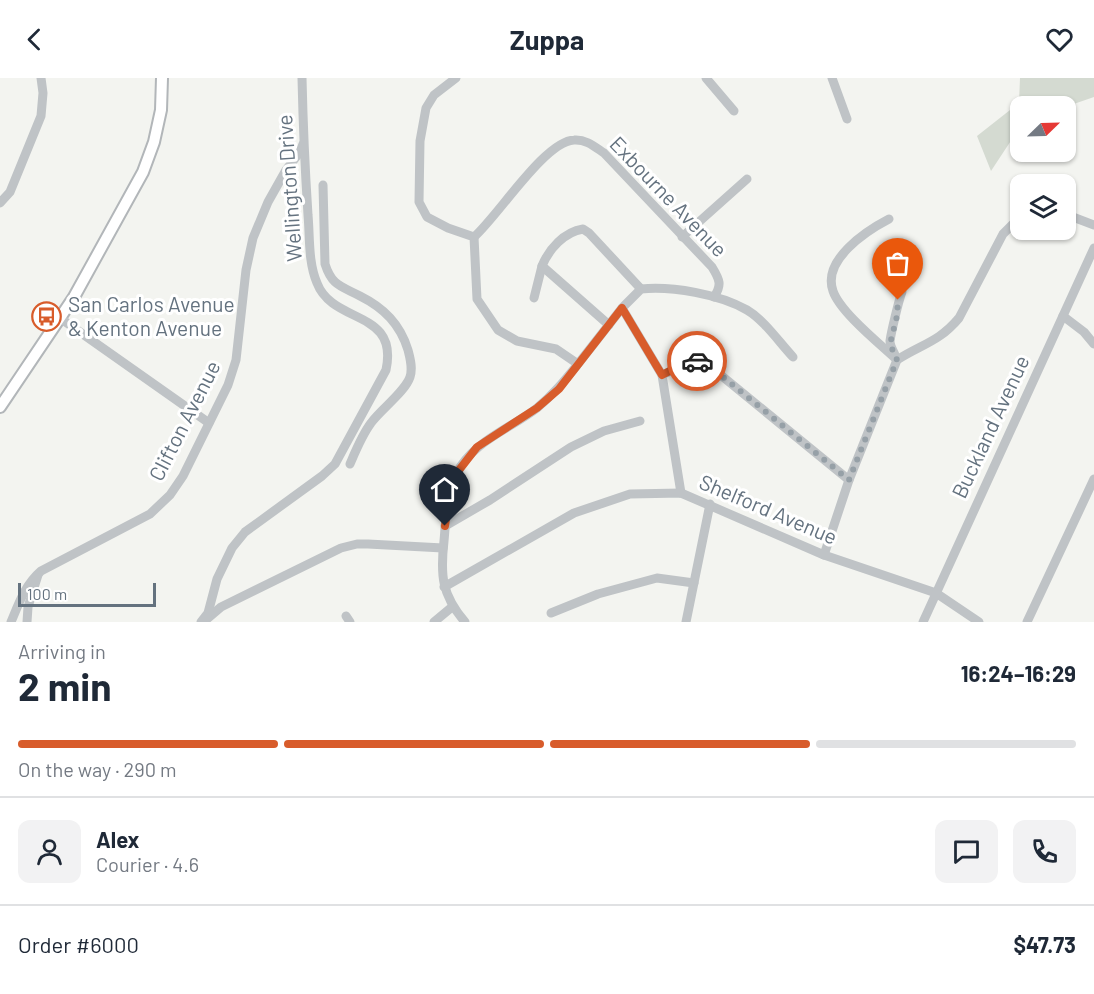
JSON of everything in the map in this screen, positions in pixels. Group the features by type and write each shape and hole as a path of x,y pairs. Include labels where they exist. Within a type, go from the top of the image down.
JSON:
{"main road":[{"path":"0,407 74,297 143,172 162,110 162,78"}],"street":[{"path":"0,203 10,192 41,116 43,93 41,78"},
{"name":"Wellington Drive","path":"202,622 208,613 217,579 232,548 245,532 335,464 386,370 387,344 381,333 369,321 334,305 324,297 317,283 311,262 302,78"},
{"path":"456,78 434,95 426,108 420,141 419,202 427,217 448,228 474,237 477,299 498,330 517,341 556,349 578,364"},
{"path":"706,78 734,111"},
{"path":"832,78 847,120"},
{"name":"Clifton Avenue","path":"11,622 22,596 32,579 39,573 150,514 170,495 183,476 228,385 236,360 246,270 253,238 268,202 286,170 300,152 303,133"},
{"name":"Exbourne Avenue","path":"474,237 550,150 574,140 588,142 604,153 712,267 720,279 720,288 714,297"},
{"path":"682,237 747,179"},
{"path":"323,184 325,264 328,274 339,286 360,296 393,319 403,335 411,360 410,377 404,387 370,423 350,464"},
{"path":"1076,218 1094,225"},
{"path":"889,219 860,237 847,249 833,270 831,279 833,292 842,306 897,360"},
{"path":"824,555 849,480 897,360 938,338 951,327 1003,234 1010,227"},
{"path":"534,298 547,255 574,231 583,230 589,233 641,290"},
{"name":"Buckland Avenue","path":"923,622 1094,248"},
{"path":"542,266 609,325"},
{"path":"465,622 452,607 444,587 445,526 449,498 456,474 477,447 537,408 559,389 622,308 641,290 666,287 714,297 746,309 756,316 793,357"},
{"path":"897,360 890,344 897,316 898,300 902,292"},
{"path":"622,308 662,375 681,493"},
{"path":"373,326 385,313"},
{"path":"1062,316 1084,332 1094,344"},
{"path":"60,318 209,423"},
{"path":"662,375 693,361 706,363 849,480"},
{"path":"445,526 490,500 571,447 604,431 640,421"},
{"path":"1027,622 1094,479"},
{"name":"Shelford Avenue","path":"444,587 574,513 630,494 681,493 824,555 936,593 979,622"},
{"path":"686,622 710,504"},
{"path":"202,622 221,607 341,548 357,544 443,548"},
{"path":"27,622 28,607 39,573"},
{"path":"551,613 598,594 657,578 694,583"},
{"path":"434,622 452,607"}],"shaded area":[{"path":"1020,78 1094,78 1094,97 1076,103 1076,96 1019,96"},
{"path":"1010,110 1010,142 991,171 977,136"}],"way so far":[{"path":"697,361 706,363 849,480 897,360 890,344 897,316 898,300"}],"place":[{"name":"San Carlos Avenue & Kenton Avenue","path":"47,317"}],"route":[{"path":"445,526 449,498 456,474 477,447 537,408 559,389 622,308 662,375 683,364 697,361"}]}
